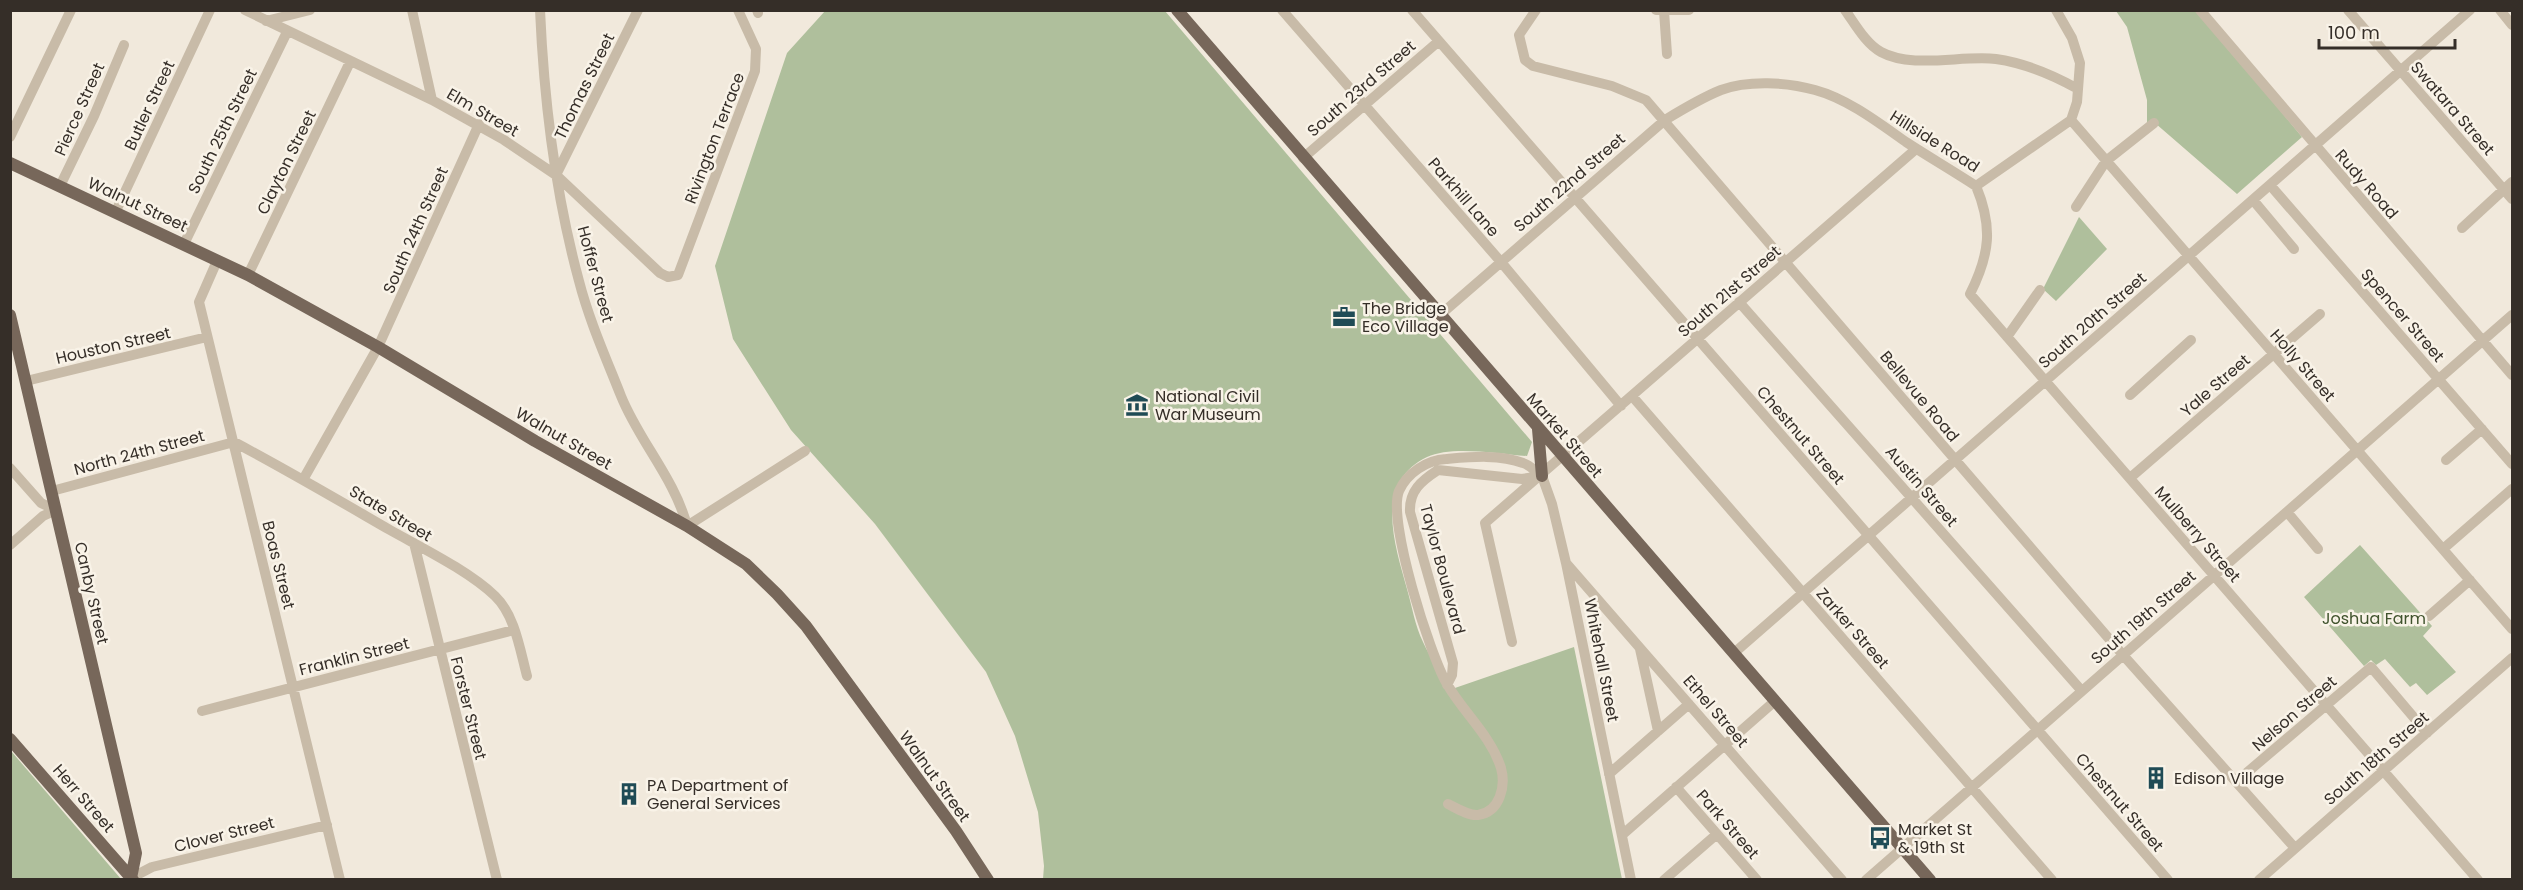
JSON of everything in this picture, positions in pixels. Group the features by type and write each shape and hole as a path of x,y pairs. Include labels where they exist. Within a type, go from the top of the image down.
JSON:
{"main road":[{"name":"Market Street","path":"1177,10 1930,879"},
{"name":"Walnut Street","path":"10,163 248,275 378,347 534,441 687,526 746,564 806,626 956,831 988,879"},
{"name":"Canby Street","path":"10,315 136,853 132,879"},
{"path":"1539,429 1542,476"},
{"name":"Herr Street","path":"10,738 132,879"}],"street":[{"path":"10,137 71,10"},
{"name":"Butler Street","path":"116,212 210,10"},
{"path":"255,14 310,10"},
{"path":"412,10 432,100"},
{"name":"Hoffer Street","path":"540,10 545,95 556,175 579,281 600,344 625,405 679,499 687,526"},
{"name":"Thomas Street","path":"556,175 638,10"},
{"name":"Rivington Terrace","path":"678,275 755,71 756,49 738,10"},
{"name":"Parkhill Lane","path":"1282,10 1501,262 1621,406"},
{"name":"Chestnut Street","path":"1412,10 2168,879"},
{"name":"Bellevue Road","path":"1536,10 1519,35 1525,60 1533,66 1612,86 1646,100 2124,655 2295,848"},
{"path":"1656,10 1689,10"},
{"path":"1845,10 1870,43 1881,52 1898,58 1996,59 2054,75 2078,89"},
{"path":"2056,10 2072,38 2080,63 2078,89 2071,120"},
{"name":"Rudy Road","path":"2200,10 2512,375"},
{"name":"Swatara Street","path":"2348,10 2401,71 2508,186 2512,199"},
{"name":"South 20th Street","path":"1734,653 2470,10"},
{"path":"2500,10 2512,25"},
{"path":"1664,11 1667,54"},
{"name":"Elm Street","path":"255,14 350,63 479,124 556,175 660,273 668,277 678,275"},
{"name":"South 25th Street","path":"184,244 287,32"},
{"name":"South 23rd Street","path":"1303,158 1439,41"},
{"name":"Pierce Street","path":"60,186 94,116 124,45"},
{"name":"Clayton Street","path":"248,275 350,63"},
{"name":"Hillside Road","path":"1665,120 1693,103 1722,90 1747,84 1815,90 1830,95 1869,117 1976,186 2071,120"},
{"name":"South 22nd Street","path":"1440,315 1665,120"},
{"name":"Holly Street","path":"2071,120 2512,629"},
{"path":"2076,207 2106,161 2154,123"},
{"name":"South 24th Street","path":"378,347 479,124"},
{"name":"South 21st Street","path":"1563,457 1785,261 1917,149"},
{"name":"Spencer Street","path":"2270,185 2512,464"},
{"name":"Mulberry Street","path":"1976,186 1984,205 1988,228 1988,250 1970,294 2478,879"},
{"path":"2462,228 2508,186"},
{"path":"2253,200 2294,249"},
{"name":"Boas Street","path":"217,261 199,302 340,879"},
{"path":"2007,337 2040,290"},
{"name":"Austin Street","path":"1739,302 2081,690"},
{"name":"Yale Street","path":"2130,478 2320,314"},
{"name":"South 19th Street","path":"1866,879 2512,315"},
{"name":"Houston Street","path":"26,381 207,338"},
{"path":"2130,395 2191,340"},
{"path":"304,478 378,347"},
{"name":"Zarker Street","path":"1632,396 2052,879"},
{"path":"2446,460 2482,429"},
{"name":"State Street","path":"234,442 304,478 414,543 496,597 507,613 514,630 527,676"},
{"name":"North 24th Street","path":"52,491 234,442"},
{"path":"687,526 805,451"},
{"name":"Taylor Boulevard","path":"1448,804 1476,815 1486,812 1499,802 1503,784 1500,768 1490,746 1447,685 1430,643 1403,548 1398,518 1399,492 1416,470 1437,459 1491,457 1524,463 1542,476"},
{"path":"1512,642 1485,523 1563,457"},
{"path":"10,468 41,503 56,510"},
{"name":"Taylor Boulevard","path":"1447,685 1452,675 1453,663 1410,512 1410,500 1417,485 1438,470 1522,479 1542,476"},
{"name":"Whitehall Street","path":"1542,476 1566,562 1631,879"},
{"path":"2443,549 2512,489"},
{"path":"10,545 43,516 56,510"},
{"path":"2287,512 2318,549"},
{"name":"Forster Street","path":"414,543 497,879"},
{"name":"Ethel Street","path":"1566,562 1842,879"},
{"path":"2429,616 2470,580"},
{"name":"Franklin Street","path":"202,711 514,630"},
{"path":"1639,646 1658,731"},
{"name":"South 18th Street","path":"2259,879 2512,658"},
{"name":"Nelson Street","path":"2237,781 2371,667 2427,733"},
{"path":"1622,836 1775,700"},
{"path":"1609,774 1689,704"},
{"name":"Park Street","path":"1676,788 1757,879"},
{"name":"Clover Street","path":"132,879 152,867 327,825"},
{"path":"1671,877 1717,834"}],"green space":[{"path":"825,11 1165,11 1532,442 1527,456 1476,451 1437,453 1410,468 1399,482 1394,499 1392,516 1397,553 1420,636 1452,689 1574,647 1622,879 1043,879 1044,866 1038,812 1015,736 986,672 875,524 791,430 733,339 715,266 787,53"},
{"path":"2116,11 2198,11 2302,137 2237,194 2155,123 2147,129 2147,100 2127,27"},
{"path":"2079,217 2107,249 2056,301 2043,289"},
{"name":"Joshua Farm","path":"2360,545 2432,626 2423,636 2456,672 2427,695 2416,683 2410,687 2385,659 2376,665 2371,660 2364,666 2304,597"},
{"path":"11,751 121,879 11,879"}],"place":[{"name":"The Bridge Eco Village","path":"1344,317"},
{"name":"National Civil War Museum","path":"1137,405"},
{"name":"Edison Village","path":"2156,778"},
{"name":"PA Department of General Services","path":"629,794"},
{"name":"Market St & 19th St","path":"1880,838"}]}
